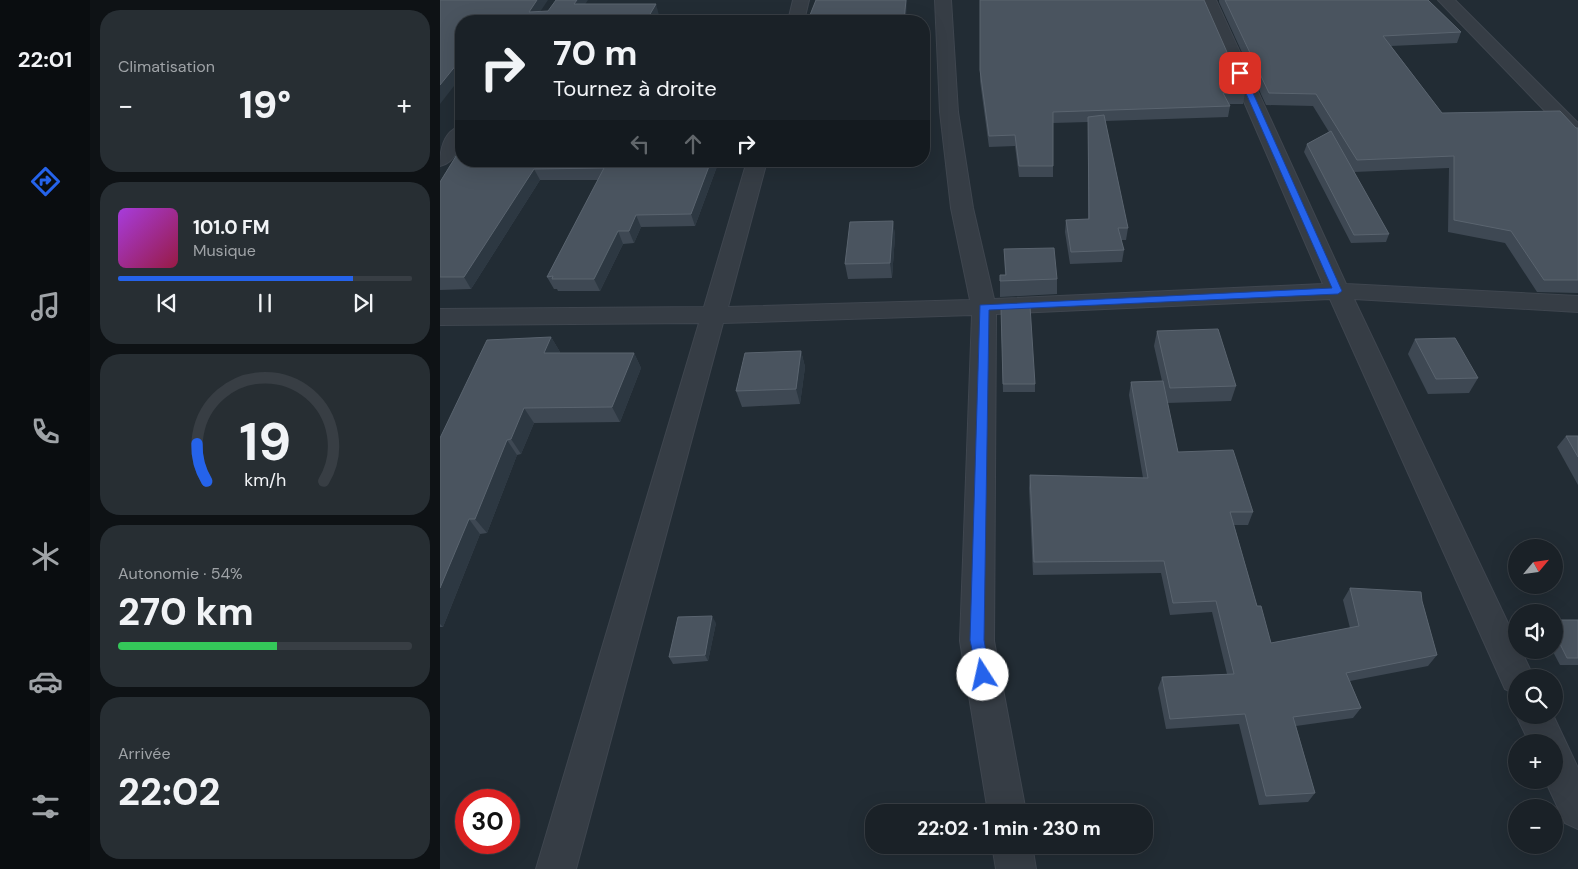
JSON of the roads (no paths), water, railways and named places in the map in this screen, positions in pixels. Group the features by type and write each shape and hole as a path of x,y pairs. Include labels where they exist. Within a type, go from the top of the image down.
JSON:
{"street":[{"path":"797,15 801,0"},
{"path":"943,0 952,131 962,208 984,307 977,640 1006,804"},
{"path":"1208,0 1338,291 1513,669"},
{"path":"1446,0 1578,134"},
{"path":"440,160 455,140"},
{"path":"556,869 755,167"},
{"path":"440,318 714,315 984,307 1338,291 1578,304"},
{"path":"1563,778 1578,810"},
{"path":"1014,854 1016,869"}]}
